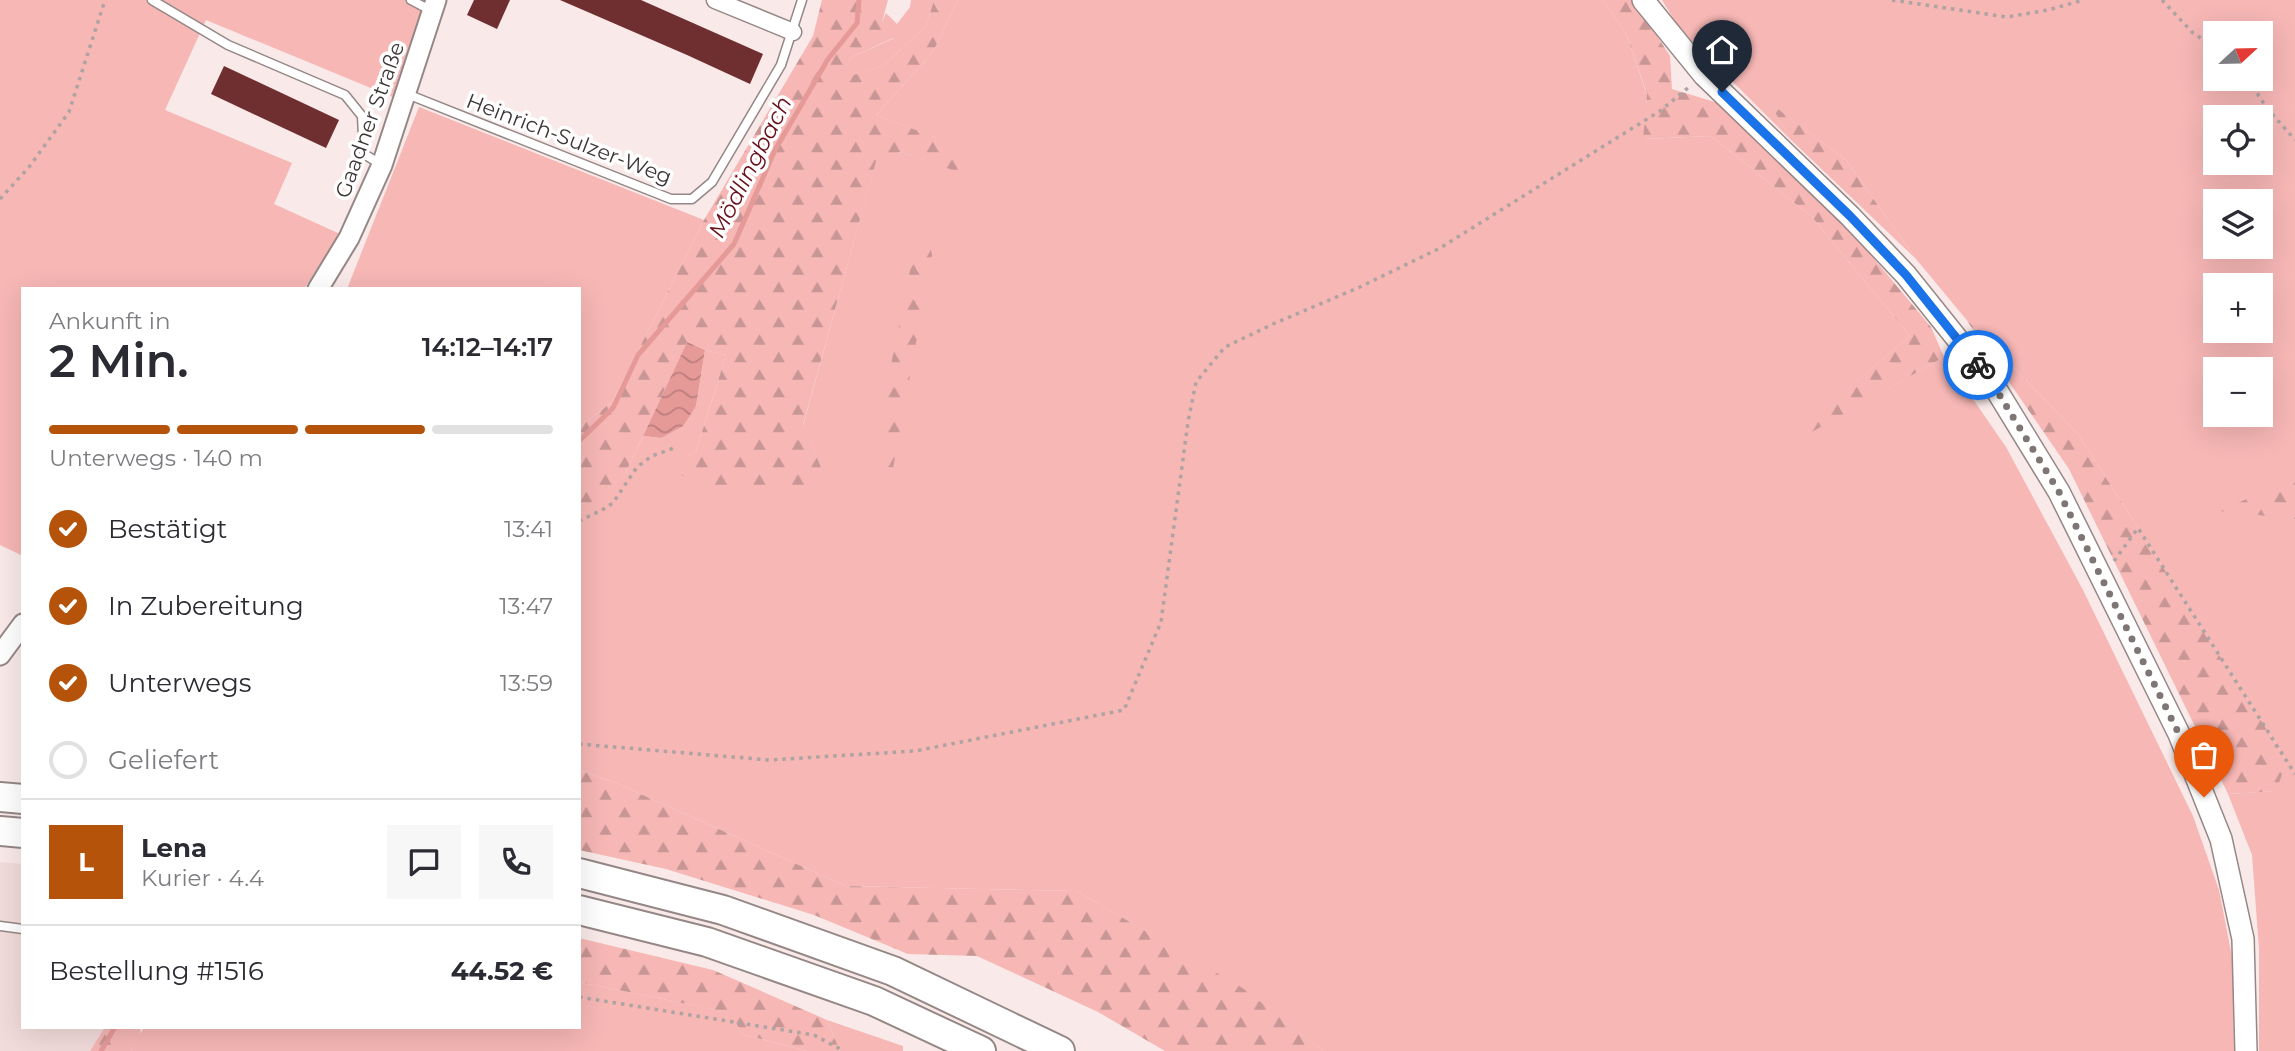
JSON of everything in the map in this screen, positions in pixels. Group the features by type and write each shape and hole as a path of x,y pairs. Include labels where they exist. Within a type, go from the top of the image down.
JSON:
{"highway":[{"path":"0,797 21,799"},
{"path":"0,831 21,833"},
{"path":"581,874 723,910 893,971 1060,1051"},
{"path":"581,910 707,942 874,1001 981,1051"}],"main road":[{"path":"1643,0 1704,75 1850,216 1906,275 1991,381 2059,492 2179,734 2221,839 2243,940 2246,1051"}],"street":[{"path":"715,0 793,32"},
{"name":"Gaadner Straße","path":"319,287 349,238 382,165 434,6"},
{"path":"0,655 21,627"}],"lane":[{"path":"152,0 228,45 345,95 362,116 364,154 382,165"},
{"path":"411,0 434,6"},
{"name":"Heinrich-Sulzer-Weg","path":"407,94 671,199 692,199 712,182 781,65 802,0"},
{"path":"0,926 21,929"}],"path":[{"path":"0,199 29,167 69,112 105,0"},
{"path":"1892,0 2007,17 2048,10 2083,0"},
{"path":"2162,0 2193,33 2203,40"},
{"path":"581,744 769,760 915,751 1124,710 1161,622 1188,422 1196,382 1225,347 1360,288 1440,248 1660,111 1704,75"},
{"path":"2256,91 2295,140"},
{"path":"581,520 613,503 637,467 652,456 674,448"},
{"path":"2102,578 2138,527 2295,774"},
{"path":"581,996 814,1035 844,1051"}],"shaded area":[{"path":"0,862 21,864 21,1029 104,1029 90,1051 0,1051"}],"green space":[{"path":"0,0 426,0 395,98 206,20 165,110 292,163 274,204 340,234 305,287 21,287 21,555 0,545"},
{"path":"822,0 888,0 882,22 895,37 850,58 845,78 884,65 926,26 934,0 958,0 933,52 876,115 961,147 958,172 901,152 877,158 803,425 821,467 806,489 702,486 668,468 696,451 726,355 687,342 626,472 599,502 581,504 581,425 612,402 704,220 813,36"},
{"path":"911,0 934,0 926,26 884,65 844,79 850,58 894,38 882,22 886,13 897,24 910,7"},
{"path":"958,0 1603,0 1626,33 1647,95 1644,139 1711,136 1812,217 1910,336 1770,455 1944,357 2006,447 2083,590 2193,816 2219,890 2233,962 2234,1051 1323,1051 1243,989 1077,891 846,886 616,783 581,771 581,504 599,501 626,472 643,436 661,438 696,406 705,350 726,355 696,451 669,468 821,467 803,426 877,157 901,152 958,171 960,147 876,115 933,52"},
{"path":"1603,0 1634,0 1670,56 1672,89 1718,103 1860,242 1931,327 1944,357 1766,458 1910,336 1812,217 1711,136 1643,139 1647,94 1626,33"},
{"path":"1662,0 2295,0 2295,1051 2259,1051 2259,949 2252,855 2228,794 2275,791 2287,761 2078,434 1965,318 1916,259 1846,160 1771,104 1790,139 1679,28"},
{"path":"1770,103 1846,160 1916,259 1790,139"},
{"path":"419,107 704,220 612,402 581,425 581,287 348,287"},
{"path":"927,230 932,255 893,468 882,465 892,360 915,245"},
{"path":"1965,318 2078,434 2287,761 2276,791 2228,794 2069,469"},
{"path":"2295,478 2295,519 2220,511 2291,479"},
{"path":"581,771 616,783 846,886 1077,891 1244,989 1323,1051 1165,1051 1098,1012 977,956 908,954 814,915 666,869 581,850"},
{"path":"581,938 713,970 827,1020 840,1051 807,1051 742,1034 731,1013 581,982"},
{"path":"581,982 732,1013 742,1034 807,1051 131,1051 143,1029 581,1029"},
{"path":"827,1020 903,1046 903,1051 840,1051"},
{"path":"104,1029 140,1029 141,1035 131,1051 90,1051"}],"water":[{"path":"687,342 705,350 696,406 683,426 661,438 643,436"}],"building":[{"path":"474,0 510,0 497,29 467,15"},
{"path":"560,0 641,0 763,54 750,84"},
{"path":"224,66 339,120 326,148 211,94"}],"waterway":[{"name":"Mödlingbach","path":"581,439 613,408 638,355 734,244 775,150 828,59 857,23 859,0"},
{"name":"Mödlingbach","path":"101,1051 114,1029"}],"way so far":[{"path":"1978,365 1991,381 2059,492 2179,734 2204,797"}],"route":[{"path":"1722,92 1850,216 1906,275 1978,365"}]}
